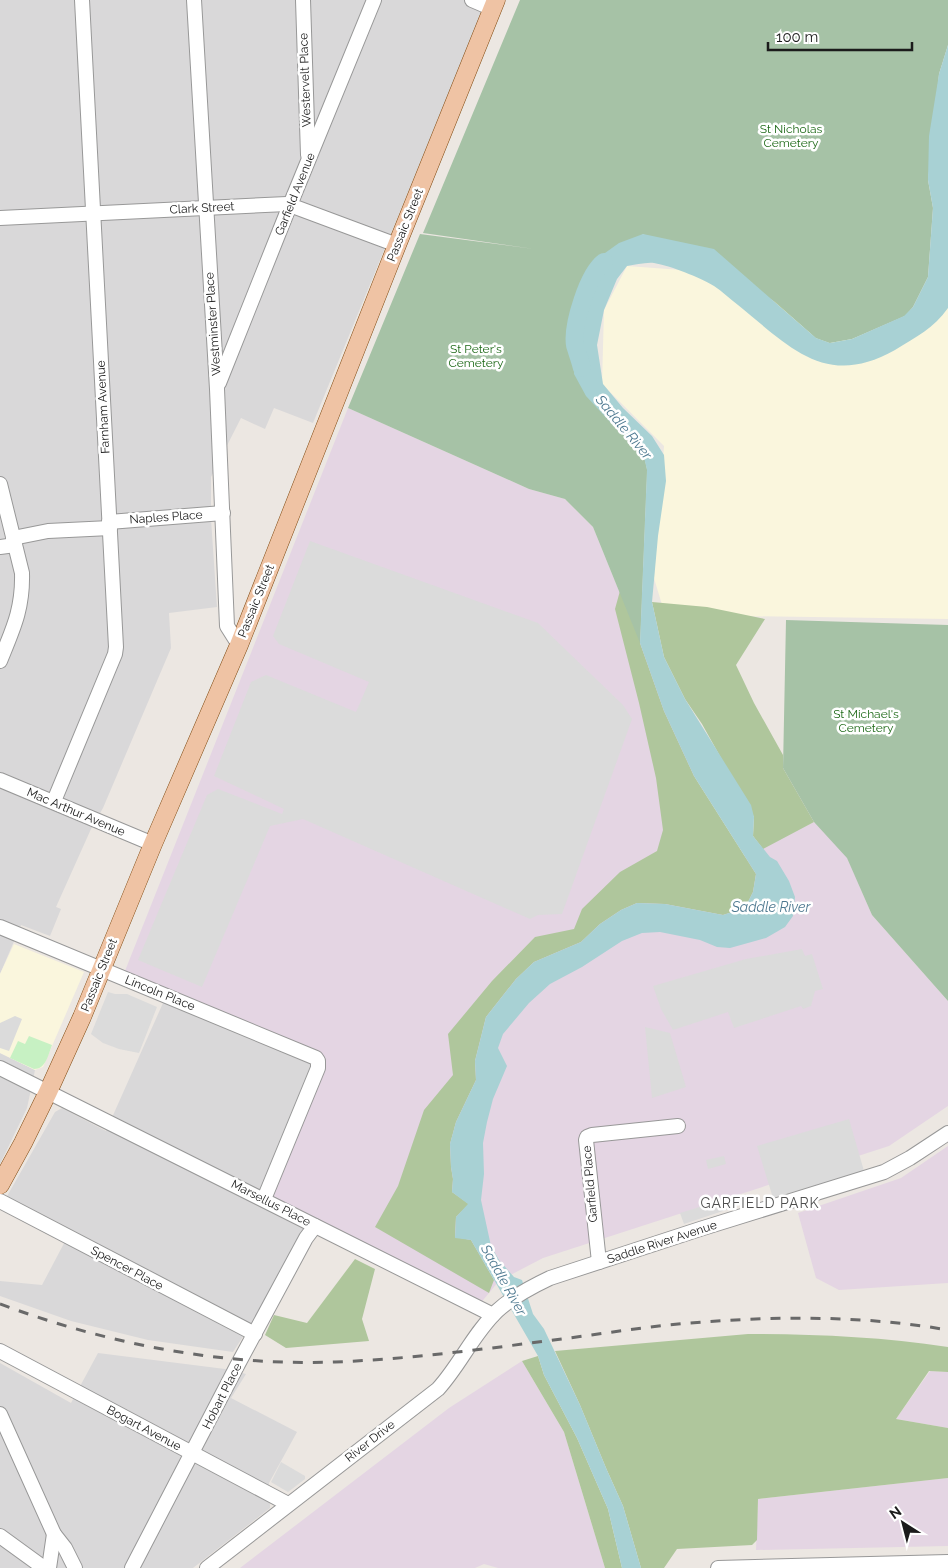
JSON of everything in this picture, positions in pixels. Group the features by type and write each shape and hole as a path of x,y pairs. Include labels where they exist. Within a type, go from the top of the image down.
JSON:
{"main road":[{"name":"Passaic Street","path":"0,1185 23,1144 82,1017 153,844 239,645 494,4"}],"street":[{"name":"Farnham Avenue","path":"54,801 116,654 82,0"},
{"name":"Westminster Place","path":"194,0 217,389 228,626 239,645"},
{"name":"Westervelt Place","path":"303,0 308,161"},
{"name":"Garfield Avenue","path":"217,389 374,0"},
{"path":"472,0 494,4"},
{"name":"Clark Street","path":"0,218 290,205 397,245"},
{"path":"0,484 22,573 17,621 0,661"},
{"name":"Naples Place","path":"0,547 48,531 223,513"},
{"name":"Mac Arthur Avenue","path":"0,780 153,844"},
{"name":"Lincoln Place","path":"0,927 304,1052 318,1060 318,1068 264,1199"},
{"name":"Marsellus Place","path":"0,1068 315,1226 496,1312"},
{"name":"Garfield Place","path":"599,1262 587,1158 587,1137 678,1126"},
{"name":"Saddle River Avenue","path":"514,1298 550,1278 884,1172 910,1158 948,1133"},
{"name":"Spencer Place","path":"0,1201 255,1334"},
{"name":"Hobart Place","path":"132,1568 306,1238 315,1226"},
{"name":"River Drive","path":"207,1568 438,1389 455,1370 469,1346 496,1312 514,1298"},
{"name":"Bogart Avenue","path":"0,1351 288,1504"},
{"path":"0,1414 54,1534 65,1548 75,1568"},
{"path":"49,1568 54,1534"},
{"path":"0,1536 44,1568"},
{"path":"718,1568 947,1564"}],"shaded area":[{"path":"0,0 487,0 313,423 274,408 265,429 241,418 211,477 211,519 217,607 169,613 171,648 103,808 91,829 56,907 61,909 50,936 21,925 0,974"},
{"path":"627,266 695,271 885,350 948,292 948,619 665,615 654,578 664,446 602,384 604,310"},
{"path":"348,408 529,489 565,499 593,527 730,863 814,822 847,857 872,915 948,1001 948,1106 889,1146 543,1258 499,1281 479,1305 267,1198 323,1058 123,976"},
{"path":"310,541 538,623 623,705 632,719 562,914 538,915 530,919 303,819 270,826 202,987 138,960 207,795 218,789 282,814 284,809 214,776 251,682 266,675 356,712 369,682 279,644 273,636"},
{"path":"14,944 84,972 43,1067 35,1070 0,1053 0,974"},
{"path":"802,949 805,956 812,954 823,989 815,991 811,1006 803,1009 801,1006 734,1028 728,1012 673,1030 661,1009 653,986 746,959"},
{"path":"108,992 127,994 157,1007 139,1053 103,1043 91,1034"},
{"path":"167,994 324,1058 315,1226 233,1352 148,1340 71,1321 0,1296 0,1281 42,1285 70,1232 6,1198 55,1112 62,1108 106,1131"},
{"path":"15,1016 22,1019 9,1051 0,1048 0,1023"},
{"path":"645,1027 670,1033 686,1087 652,1098"},
{"path":"0,1053 35,1070 27,1108 0,1164"},
{"path":"849,1119 864,1171 773,1198 757,1146"},
{"path":"948,1146 948,1283 839,1290 816,1278 798,1213 901,1178"},
{"path":"724,1156 726,1164 708,1169 706,1160"},
{"path":"729,1198 732,1208 684,1224 680,1213"},
{"path":"98,1353 225,1369 246,1374 231,1398 297,1432 269,1483 270,1508 193,1568 0,1568 0,1363 71,1403"},
{"path":"522,1361 564,1432 605,1568 498,1568 484,1564 475,1568 240,1568 449,1408"},
{"path":"930,1371 948,1372 948,1428 896,1419"},
{"path":"281,1462 305,1476 305,1479 288,1492 271,1482"},
{"path":"948,1478 948,1546 756,1550 758,1499"}],"green space":[{"name":"St Nicholas Cemetery","path":"520,0 948,0 948,45 939,74 928,180 933,208 928,277 913,307 905,316 852,339 830,343 816,338 776,302 643,234 577,314 612,424 643,452 647,470 640,643 593,527 565,499 529,489 348,408 420,234 534,249 423,233"},
{"path":"698,185 724,238 745,252 872,216 846,263 799,292 828,313 830,343 816,338 714,249 643,234 619,243 598,258 577,314 574,374 586,396 612,424 643,452 647,470 640,643 664,711 694,776 756,874 753,892 745,908 723,915 665,904 637,903 621,910 600,924 581,942 534,962 516,979 486,1017 475,1061 476,1080 456,1122 450,1144 453,1179 452,1192 469,1204 456,1217 455,1237 471,1240 494,1280 489,1293 375,1227 398,1186 424,1110 453,1075 448,1034 492,981 535,937 574,929 582,909 620,872 657,851 663,830 656,778 615,609 623,580 627,488 603,443 548,362 541,312 566,234 580,248 611,221 644,197"},
{"path":"652,602 707,607 765,619 736,665 754,703 783,755 783,768 814,822 763,849 753,836 754,817 702,724 685,699 664,657"},
{"name":"St Michael's Cemetery","path":"786,620 948,625 948,1001 872,915 847,858 814,822 783,768"},
{"path":"29,1036 52,1045 44,1064 34,1069 10,1058 18,1041 25,1044"},
{"path":"355,1259 375,1269 362,1319 369,1341 286,1348 265,1335 274,1315 307,1323"},
{"path":"748,1334 848,1337 948,1347 948,1372 929,1371 896,1419 948,1428 948,1478 758,1499 757,1540 752,1545 677,1549 664,1568 641,1568 623,1506 555,1351"},
{"path":"538,1356 544,1375 577,1438 608,1509 622,1568 605,1568 564,1432 522,1361"}],"water":[{"name":"Saddle River","path":"948,45 948,308 931,327 895,350 871,361 849,365 829,364 810,358 792,348 714,286 685,272 654,263 627,266 617,279 604,310 597,345 603,384 623,408 652,436 664,455 666,481 658,536 652,602 664,657 685,699 751,805 754,817 753,836 770,857 777,861 789,881 795,897 793,916 785,927 766,938 730,948 717,947 700,940 660,932 642,933 622,941 582,967 550,984 529,1003 503,1034 498,1048 507,1066 493,1099 483,1143 484,1174 481,1200 491,1246 499,1260 514,1277 522,1280 533,1314 544,1329 580,1405 623,1506 641,1568 622,1568 608,1509 577,1438 544,1375 538,1356 471,1240 455,1238 456,1217 468,1204 452,1192 453,1179 450,1144 456,1122 476,1080 475,1061 486,1017 516,979 534,962 581,942 600,924 621,910 637,903 665,904 723,915 745,908 753,892 756,874 694,776 664,711 640,643 647,470 643,453 586,396 574,374 577,314 598,258 619,243 643,234 714,249 816,338 830,343 852,339 904,316 913,307 928,277 933,208 928,180 929,136 939,74"}],"waterway":[{"name":"Saddle River","path":"582,368 575,345 576,325 587,288 592,277 604,262"}],"railway":[{"path":"0,1304 82,1330 165,1350 249,1360 292,1362 364,1361 423,1356 686,1323 734,1320 826,1318 918,1325 948,1330"}],"district":[{"name":"GARFIELD PARK","path":"760,1203"}],"park label":[{"name":"St Peter's Cemetery","path":"476,356"}]}
